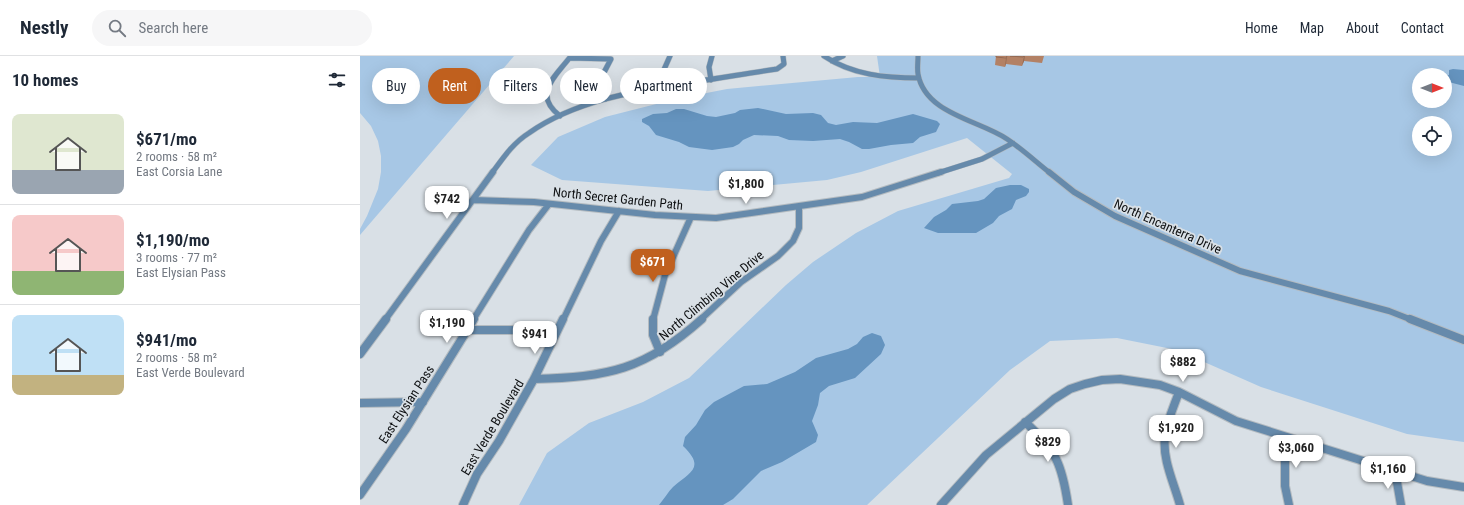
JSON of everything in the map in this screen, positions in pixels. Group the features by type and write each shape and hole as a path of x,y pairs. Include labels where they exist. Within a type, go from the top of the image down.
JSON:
{"street":[{"path":"665,68 670,56"},
{"path":"711,80 709,67 712,56"},
{"path":"707,81 782,67 784,64 782,56"},
{"path":"824,56 847,68 869,73 898,78 919,76"},
{"path":"838,59 843,56"},
{"name":"North Encanterra Drive","path":"918,56 919,76 927,94 942,109 994,132 1013,143 1074,192 1115,216 1240,271 1389,311 1464,340"},
{"path":"560,116 549,106 545,95 548,88 571,57 608,58 610,59 605,68"},
{"path":"832,59 838,59 878,71 919,76"},
{"path":"360,354 518,139 532,129 560,116 592,104"},
{"name":"North Secret Garden Path","path":"473,200 505,200 619,211 716,218 862,197 982,159 1013,143"},
{"name":"East Elysian Pass","path":"360,495 423,402 529,230 549,204"},
{"name":"North Climbing Vine Drive","path":"534,379 576,378 604,375 637,364 660,352 696,324 756,269 790,245 802,224 800,206"},
{"name":"East Verde Boulevard","path":"463,505 477,474 534,379 603,236 619,211"},
{"path":"660,352 653,336 652,324 655,305 679,240 691,217"},
{"path":"467,330 557,330"},
{"path":"941,505 986,455 1054,399 1070,389 1102,380 1120,379 1141,381 1179,392 1236,421 1285,437 1427,481 1464,487"},
{"path":"1179,392 1164,438 1166,459 1180,505"},
{"path":"360,402 423,402"},
{"path":"1025,422 1047,443 1057,458 1063,477 1068,505"},
{"path":"1285,437 1285,486 1289,505"},
{"path":"1395,471 1401,505"}],"shaded area":[{"path":"360,56 514,56 504,68 489,68 489,85 481,94 481,68 428,68 428,104 473,104 360,235 360,229 378,189 381,172 381,156 378,141 371,126 360,113"},
{"path":"877,56 1464,56 1464,442 1407,434 1261,387 1177,350 1117,338 1050,341 1010,370 867,505 519,505 547,453 589,423 643,402 689,378 786,285 813,262 856,233 898,211 1009,178 1012,174 967,138 861,172 827,180 708,191 562,180 531,165 558,137 605,117 656,104 707,104 707,93 727,89 858,77 880,77"},
{"path":"1452,69 1464,70 1464,86 1452,83"},
{"path":"758,108 786,114 813,113 821,115 828,123 836,125 853,122 877,123 913,114 937,121 940,124 936,132 920,137 913,143 869,149 862,149 840,139 813,141 789,140 778,136 754,135 733,147 712,150 689,147 679,142 656,135 649,126 642,122 642,119 653,114 667,113 676,109 684,109 707,116 716,117 735,113 740,110"},
{"path":"1010,185 1021,185 1029,189 1029,192 1026,196 1016,200 1012,209 999,216 993,223 976,233 938,233 924,228 934,217 946,210 952,204 978,201 984,199 996,188"},
{"path":"872,333 881,336 885,345 881,354 855,378 829,386 820,393 818,405 812,421 818,435 816,442 782,462 761,471 733,499 723,505 659,505 669,491 693,469 694,460 683,446 685,437 696,425 705,410 714,402 744,386 767,384 795,372 816,358 848,349 857,344 863,337"}],"building":[{"path":"996,56 1007,56 1006,58"}]}
